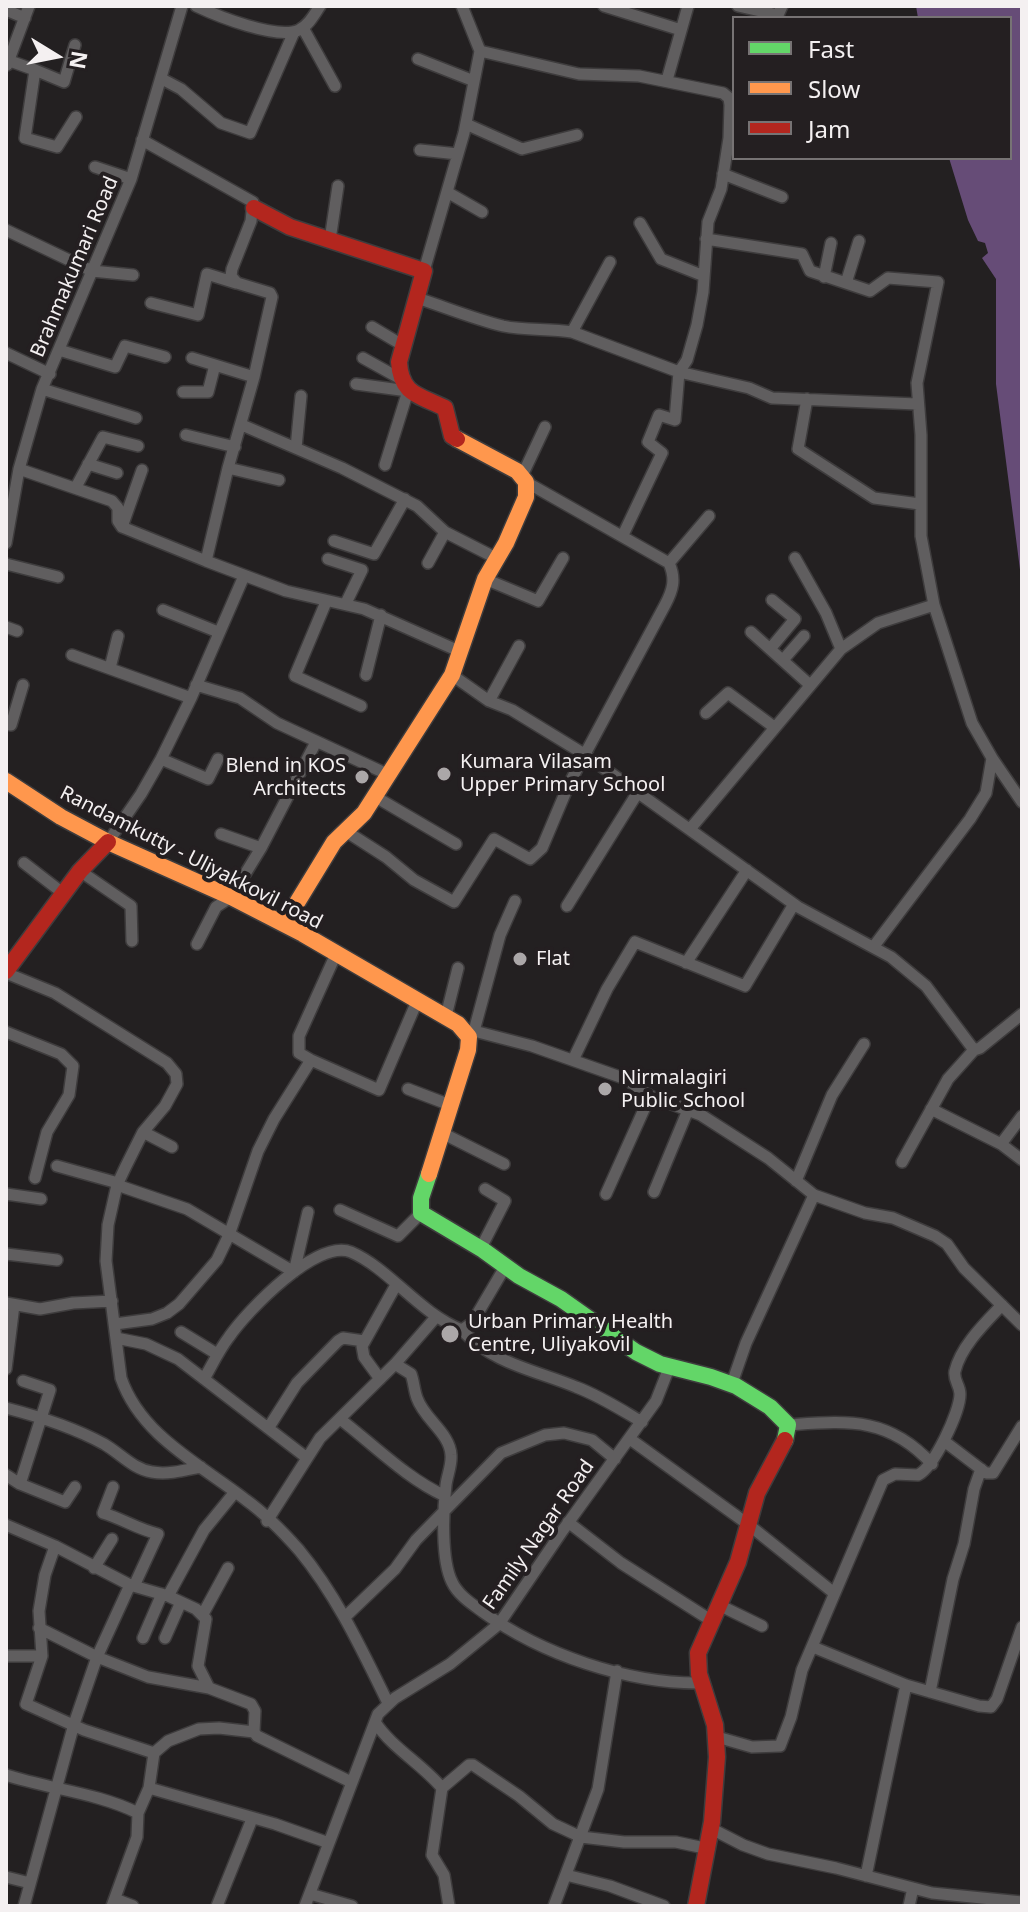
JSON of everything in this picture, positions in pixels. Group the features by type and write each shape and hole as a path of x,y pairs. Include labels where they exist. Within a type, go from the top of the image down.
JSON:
{"street":[{"name":"Brahmakumari Road","path":"6,543 9,511 42,389 131,179 182,6"},
{"path":"196,6 279,32 299,30"},
{"path":"162,79 181,89 221,123 250,133 299,30 320,6"},
{"path":"385,465 403,384 404,346 466,124 480,51 462,6"},
{"path":"604,6 681,30"},
{"path":"667,80 688,6"},
{"path":"738,6 780,13"},
{"path":"6,10 27,12 8,63 64,82 75,45"},
{"path":"299,30 335,86"},
{"path":"480,51 579,74 667,80 716,90 729,98 731,146 721,189 708,222 697,325 687,360 679,372 675,420 659,415 648,442 662,453 623,535"},
{"path":"418,59 474,81"},
{"path":"35,70 25,138 57,147 76,117"},
{"path":"466,124 522,149 577,135"},
{"path":"142,140 249,198 254,208 290,227 424,271"},
{"path":"420,150 458,154"},
{"path":"95,167 131,179"},
{"path":"723,174 782,197"},
{"path":"330,240 338,186"},
{"path":"447,192 482,212"},
{"path":"237,283 231,276 232,269 254,208"},
{"path":"640,223 661,259 704,276"},
{"path":"6,230 92,271 133,275"},
{"path":"706,239 802,254 810,271 870,291 888,278 938,282 917,383 921,435 921,536 934,605 972,723 1022,802"},
{"path":"846,283 859,241"},
{"path":"824,277 831,243"},
{"path":"572,332 610,262"},
{"path":"151,303 198,315 207,274 270,293 272,297 206,561"},
{"path":"417,298 500,325 534,331 572,332 679,372 749,388 772,398 917,404"},
{"path":"372,327 404,346"},
{"path":"59,350 115,367 125,346 165,357"},
{"path":"6,353 50,374"},
{"path":"192,358 254,377"},
{"path":"344,830 386,857 414,880 454,902 494,839 530,859 535,856 542,848 584,754 673,590 674,580 669,563 457,440 452,436 445,408 363,358"},
{"path":"183,392 208,392 215,365"},
{"path":"356,384 403,384"},
{"path":"42,389 136,418"},
{"path":"296,448 301,396"},
{"path":"807,399 798,449 874,498 920,504"},
{"path":"242,425 405,499 445,532 496,558"},
{"path":"284,924 309,879 344,830 364,813 452,675 485,579 506,543 526,497 524,479 545,427"},
{"path":"186,435 235,447"},
{"path":"76,487 103,437 138,446"},
{"path":"88,464 117,473"},
{"path":"228,468 279,480"},
{"path":"19,469 76,487 116,505 122,527 286,591 326,602 346,603 381,615 461,652"},
{"path":"122,527 142,470"},
{"path":"334,541 374,554 405,499"},
{"path":"669,563 709,516"},
{"path":"428,563 445,532"},
{"path":"485,579 538,601 563,558"},
{"path":"795,558 826,613 841,649"},
{"path":"328,559 362,570 346,603"},
{"path":"6,564 58,577"},
{"path":"244,576 191,698 141,794 108,842 80,871 6,972 55,993 124,1034 176,1074 177,1084 165,1106 143,1132 117,1184 108,1225 106,1261 120,1370 126,1393 151,1426 171,1445 235,1492 298,1550 345,1617 388,1703"},
{"path":"770,649 795,619 772,600"},
{"path":"326,602 295,676 361,706"},
{"path":"690,829 841,649 878,623 934,605"},
{"path":"163,610 218,632"},
{"path":"366,675 381,615"},
{"path":"751,632 810,685"},
{"path":"110,668 118,636"},
{"path":"783,660 804,636"},
{"path":"489,701 519,646"},
{"path":"72,655 191,698"},
{"path":"452,675 489,701 512,710 584,754 794,904 891,957 926,986 974,1050"},
{"path":"6,724 11,725 23,685"},
{"path":"196,685 240,698 277,723 387,774"},
{"path":"706,713 728,693 774,727"},
{"path":"197,944 216,907 231,897 261,848 316,742"},
{"path":"874,946 970,819 986,793 992,758"},
{"path":"161,759 208,779 218,759"},
{"name":"Randamkutty - Uliyakkovil road","path":"6,781 61,817 108,842 284,924 418,999 471,1034"},
{"path":"567,906 638,792"},
{"path":"374,796 456,844"},
{"path":"221,834 261,848"},
{"path":"24,863 64,894"},
{"path":"686,963 747,870"},
{"path":"80,871 131,906 132,941"},
{"path":"340,1210 398,1236 421,1213 421,1198 468,1050 500,935 515,901"},
{"path":"573,1060 607,989 635,942 745,986 794,904"},
{"path":"336,954 299,1036 299,1053 311,1060 379,1090 418,999"},
{"path":"446,1016 458,968"},
{"path":"902,1162 948,1079 974,1050 1022,1014"},
{"path":"6,1032 61,1054 73,1066 69,1095 47,1132 35,1178"},
{"path":"471,1034 532,1046 626,1079 650,1096 701,1115 750,1146 814,1195 865,1213 893,1218 935,1236 947,1244 964,1268 1022,1325"},
{"path":"796,1181 832,1095 864,1044"},
{"path":"115,1324 152,1319 174,1309 217,1260 229,1235 258,1151 311,1060"},
{"path":"408,1089 450,1105"},
{"path":"606,1194 650,1096"},
{"path":"931,1109 1001,1144 1022,1160"},
{"path":"654,1192 688,1110"},
{"path":"1001,1144 1022,1116"},
{"path":"143,1132 172,1147"},
{"path":"442,1133 504,1164"},
{"path":"57,1166 187,1209 294,1272"},
{"path":"481,1248 505,1201 485,1189"},
{"path":"6,1194 41,1199"},
{"path":"731,1386 746,1343 814,1195"},
{"path":"294,1272 308,1212"},
{"path":"421,1213 561,1299 645,1358 669,1368 702,1374 757,1398 788,1425 788,1434 757,1493 738,1562 698,1653 701,1683 711,1708 717,1737 712,1829 696,1906"},
{"path":"204,1379 217,1354 249,1313 294,1272 326,1253 342,1250 358,1256 436,1317 462,1330 477,1347 521,1370 598,1396 642,1422"},
{"path":"6,1254 57,1260"},
{"path":"462,1330 472,1323 505,1267"},
{"path":"380,1379 364,1357 364,1341 396,1285"},
{"path":"6,1369 10,1304 40,1309 112,1301"},
{"path":"717,1737 752,1747 780,1746 791,1717 802,1670 883,1480 895,1474 918,1475 932,1464 960,1396 955,1380 956,1368 980,1328 1002,1305"},
{"path":"267,1521 330,1427 395,1364 436,1317"},
{"path":"181,1332 217,1354"},
{"path":"116,1338 159,1349 204,1379 307,1458"},
{"path":"269,1427 297,1383 338,1341 343,1338 364,1341"},
{"path":"395,1364 411,1374 417,1398 448,1443 451,1456 444,1513 447,1564 453,1586 499,1624 553,1652 617,1671 674,1683 701,1683"},
{"name":"Family Nagar Road","path":"307,1900 378,1714 388,1703 450,1664 499,1624 656,1401 669,1368"},
{"path":"20,1484 50,1390 23,1381"},
{"path":"6,1408 43,1417 94,1439 132,1464 151,1472 201,1467"},
{"path":"340,1419 381,1453 445,1496"},
{"path":"788,1425 840,1422 872,1425 911,1445 932,1464"},
{"path":"944,1441 981,1469 993,1473 1022,1426"},
{"path":"345,1617 395,1569 416,1540 501,1453 545,1435 564,1433 592,1440 615,1459"},
{"path":"630,1439 749,1525 834,1593"},
{"path":"930,1692 953,1579 981,1469"},
{"path":"6,1475 65,1502 75,1487"},
{"path":"24,1906 74,1724 97,1657 158,1534 132,1527 127,1520 103,1513 113,1487"},
{"path":"143,1638 204,1530 235,1492"},
{"path":"568,1522 621,1563 716,1613 762,1626"},
{"path":"7,1528 55,1546 132,1586 165,1595 203,1614"},
{"path":"94,1568 112,1539"},
{"path":"55,1546 41,1594 39,1628 42,1656 26,1704 84,1730 154,1753"},
{"path":"209,1688 198,1666 205,1627 203,1614 228,1568"},
{"path":"165,1638 181,1602"},
{"path":"39,1628 97,1657 148,1677 209,1688 251,1704 255,1711 254,1732"},
{"path":"813,1647 906,1685 991,1707 997,1699 1022,1628"},
{"path":"6,1656 42,1656"},
{"path":"554,1906 598,1789 617,1671"},
{"path":"866,1876 906,1685"},
{"path":"375,1722 442,1788"},
{"path":"133,1906 113,1902 137,1837 138,1813 149,1788 154,1753 168,1741 199,1729 254,1732 351,1782"},
{"path":"449,1906 444,1875 432,1855 442,1788 469,1765 476,1766 553,1824 581,1837 624,1842 676,1842 709,1849"},
{"path":"6,1775 55,1790 106,1800 138,1813"},
{"path":"149,1788 329,1843"},
{"path":"217,1906 252,1819"},
{"path":"712,1829 768,1854 983,1903 1022,1902"},
{"path":"566,1875 610,1886 664,1906"},
{"path":"6,1877 30,1883"},
{"path":"909,1906 913,1888"},
{"path":"307,1900 352,1906"}],"shaded area":[{"path":"916,6 1022,6 1022,585 996,384 996,279 982,258 988,253 985,243 978,241 968,220 950,160 1012,160 1012,16 918,16"}],"traffic: fast":[{"path":"429,1174 421,1198 421,1213 561,1299 636,1352 660,1364 736,1386 770,1407 788,1425 785,1440"}],"traffic: slow":[{"path":"284,924 334,842 364,813 452,675 485,579 506,543 526,497 526,482 517,471 457,439"},
{"path":"6,781 61,817 108,842 231,897 303,934 458,1024 469,1037 468,1050 429,1174"}],"traffic: jam":[{"path":"254,208 290,227 424,271 399,362 400,373 413,392 445,408 452,436 457,439"},
{"path":"6,971 80,871 108,842"},
{"path":"696,1906 712,1822 717,1757 715,1725 699,1674 698,1653 738,1562 757,1493 785,1440"}],"place":[{"name":"Kumara Vilasam Upper Primary School","path":"444,774"},
{"name":"Blend in KOS Architects","path":"362,777"},
{"name":"Flat","path":"520,959"},
{"name":"Nirmalagiri Public School","path":"605,1089"},
{"name":"Urban Primary Health Centre, Uliyakovil","path":"450,1334"}]}
